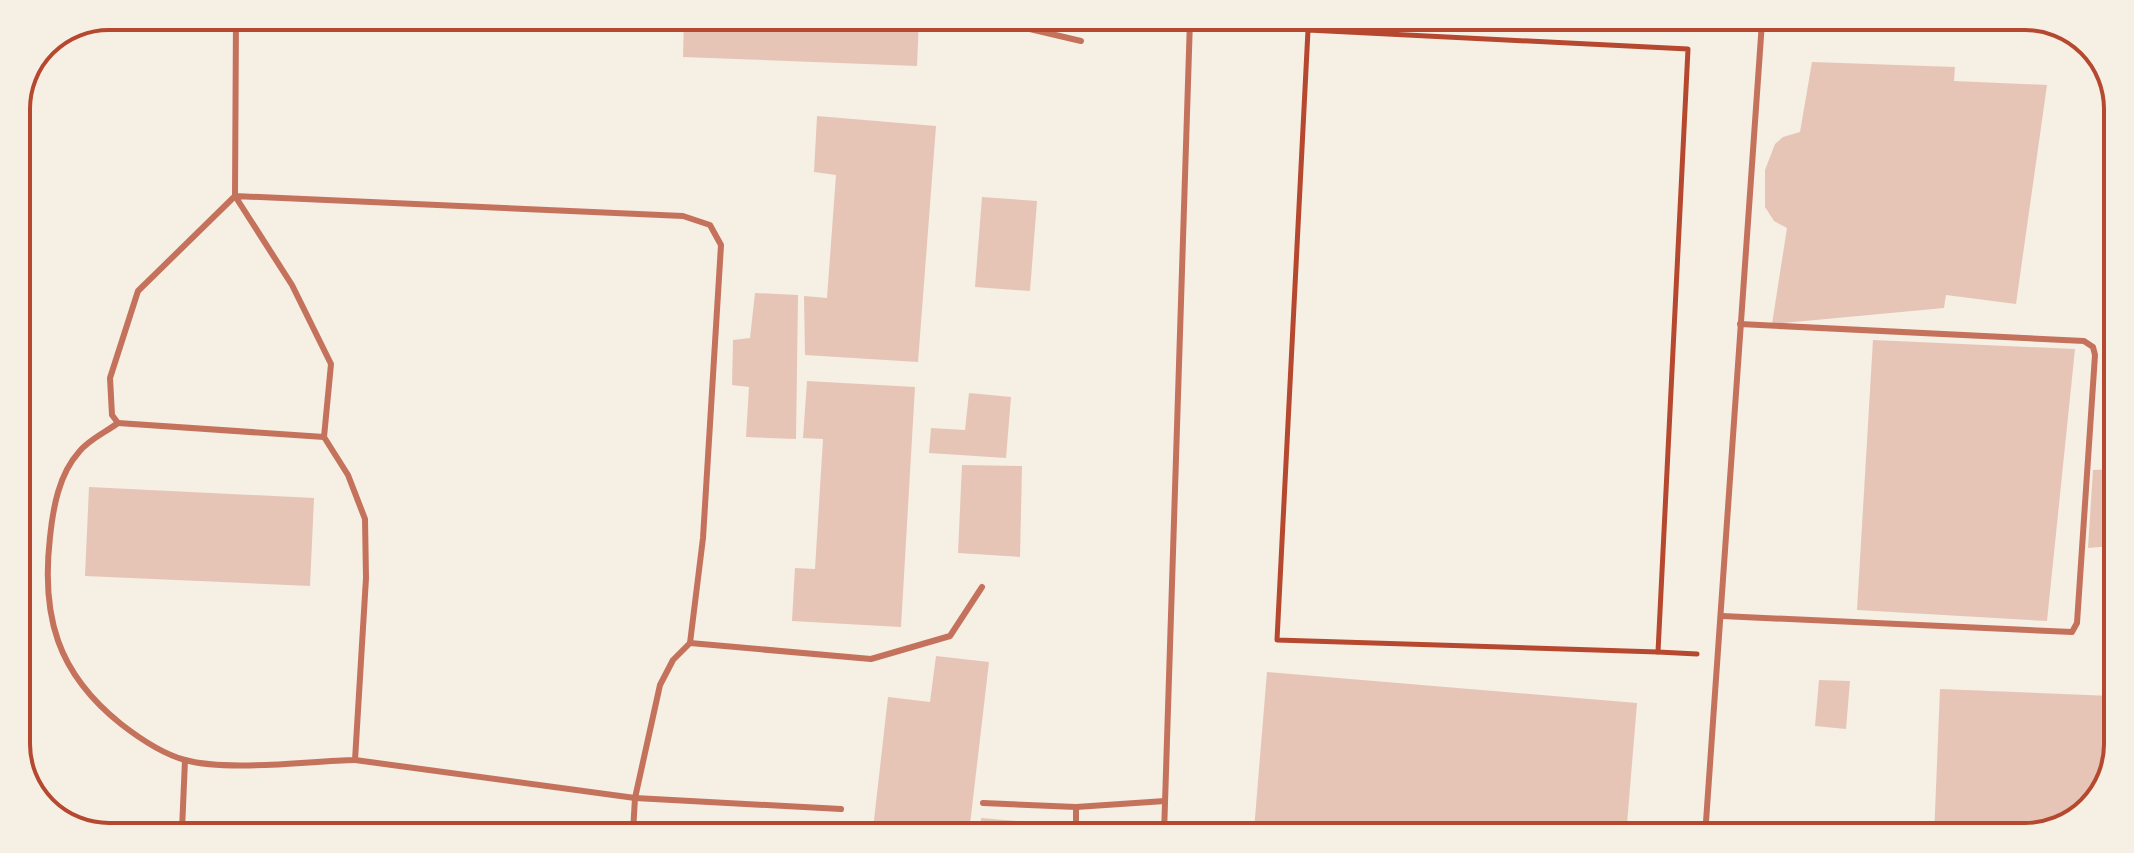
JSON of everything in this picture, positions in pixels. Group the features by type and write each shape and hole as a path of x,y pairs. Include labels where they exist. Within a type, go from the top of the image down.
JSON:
{"lane":[{"path":"236,30 235,196 292,285 331,364 324,437 348,475 365,519 366,578 355,760"},
{"path":"1034,30 1081,41"},
{"path":"1164,823 1190,30"},
{"path":"1706,823 1761,30"},
{"path":"118,423 112,415 110,378 138,291 235,196 683,216 710,225 721,245 722,270 703,538 690,643 673,660 660,685 635,798 634,823"},
{"path":"1722,616 2072,632 2077,623 2095,355 2093,347 2084,341 1740,324"},
{"path":"324,437 118,423 79,452 54,500 45,583 59,646 79,684 101,708 137,736 185,760 240,764 355,760 635,798 841,809"},
{"path":"690,643 871,659 950,636 982,587"},
{"path":"182,823 185,760"},
{"path":"983,803 1076,807 1165,801"},
{"path":"1076,807 1076,823"}],"path":[{"path":"1658,652 1688,49 1308,30 1277,640 1718,656"}],"building":[{"path":"684,30 919,30 917,66 683,57"},
{"path":"1812,62 1955,67 1954,81 2047,85 2016,304 1946,295 1944,308 1772,324 1787,228 1774,221 1765,207 1765,170 1775,144 1783,137 1800,132"},
{"path":"817,116 936,126 918,362 805,355 804,296 827,298 836,175 814,172"},
{"path":"982,197 1037,201 1030,291 975,287"},
{"path":"755,293 798,295 796,439 746,437 749,387 732,385 733,340 750,338"},
{"path":"1873,340 2075,349 2047,621 1857,610"},
{"path":"807,381 915,387 901,627 792,621 795,568 815,569 823,439 803,438"},
{"path":"969,393 1011,397 1006,458 929,453 931,428 965,430"},
{"path":"962,465 1022,466 1020,557 958,553"},
{"path":"2104,469 2104,547 2088,548 2093,470"},
{"path":"89,487 314,498 310,586 85,576"},
{"path":"936,656 989,662 970,823 874,823 888,697 930,702"},
{"path":"1267,672 1637,703 1627,823 1255,823"},
{"path":"1819,680 1850,681 1846,729 1815,726"},
{"path":"1940,689 2104,696 2104,744 2100,769 2088,792 2069,810 2045,820 2025,823 1935,823"},
{"path":"981,818 1019,821 1019,823 981,823"}]}
